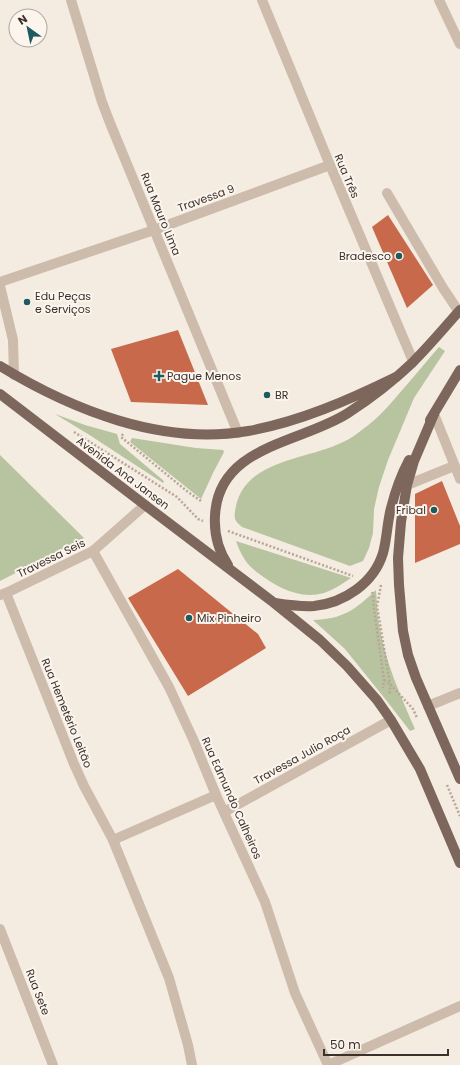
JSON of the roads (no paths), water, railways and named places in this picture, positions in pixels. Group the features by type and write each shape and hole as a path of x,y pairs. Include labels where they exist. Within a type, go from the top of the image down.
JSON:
{"main road":[{"path":"233,571 220,551 215,526 217,499 229,475 240,464 266,448 312,431 337,419 365,401 396,377 413,361 459,311"},
{"path":"0,366 53,396 93,412 154,430 196,435 238,433 273,425 330,407 396,377"},
{"path":"273,602 304,606 325,604 336,601 345,597 363,584 375,570 382,554 390,509 399,483 410,458 460,370"},
{"name":"Avenida Ana Jansen","path":"0,394 273,602 326,645 347,666 377,700 391,720 420,769 460,863"},
{"path":"434,414 414,460 407,484 401,522 398,558 400,593 403,631 408,655 416,678 460,779"}],"street":[{"name":"Rua Mauro Lima","path":"71,0 102,102 110,123 238,433"},
{"name":"Rua Três","path":"262,0 413,361"},
{"path":"439,0 460,44"},
{"name":"Travessa 9","path":"0,282 154,230 330,165"},
{"path":"387,193 443,288 459,311"},
{"path":"0,286 14,340 14,375"},
{"path":"434,414 460,479"},
{"path":"407,484 454,466"},
{"name":"Travessa Seis","path":"3,594 93,551 145,505"},
{"name":"Rua Edmundo Calheiros","path":"93,551 169,687 193,739 216,795 265,902 295,993 328,1065"},
{"name":"Rua Hemetério Leitão","path":"3,594 74,764 113,840 169,978 188,1045 192,1065"},
{"path":"428,706 460,693"},
{"name":"Travessa Julio Roça","path":"224,812 391,720"},
{"path":"113,840 216,795"},
{"name":"Rua Sete","path":"0,929 53,1065"},
{"path":"328,1065 460,1006"}],"place":[{"name":"Bradesco","path":"399,256"},
{"name":"Edu Peças e Serviços","path":"27,302"},
{"name":"Pague Menos","path":"159,376"},
{"name":"BR","path":"267,395"},
{"name":"Fribal","path":"434,510"},
{"name":"Mix Pinheiro","path":"189,618"}]}
